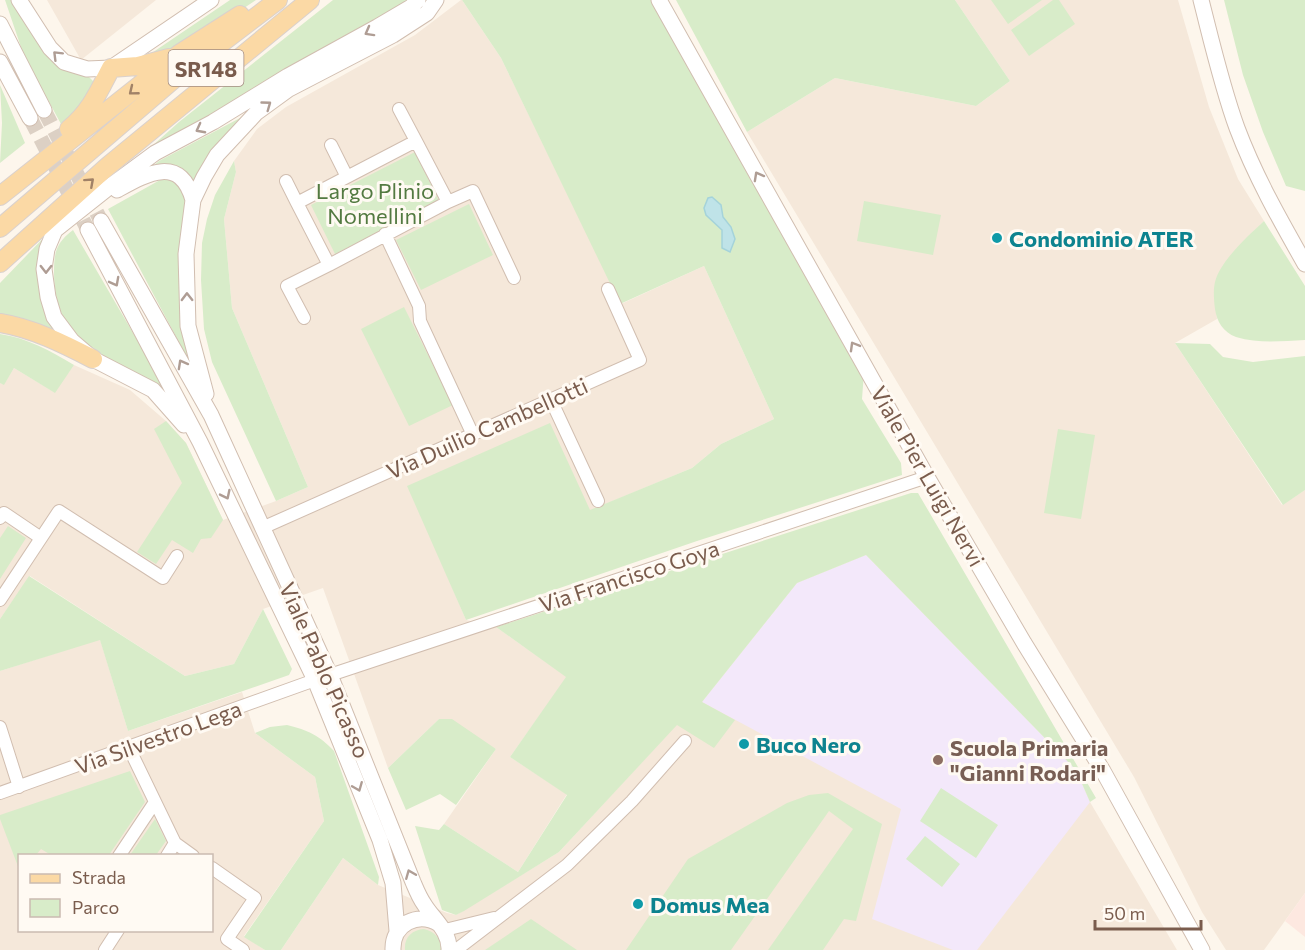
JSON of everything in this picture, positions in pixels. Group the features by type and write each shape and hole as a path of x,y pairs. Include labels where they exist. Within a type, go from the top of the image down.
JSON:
{"main road":[{"path":"0,196 179,54 264,0"},
{"name":"SR148","path":"0,228 174,79 278,0"},
{"path":"0,263 108,166 308,0"},
{"name":"SR148","path":"108,136 308,0"},
{"path":"0,182 81,119 111,68 153,63 179,54"},
{"path":"0,323 45,337 93,360"}],"street":[{"path":"19,0 50,48 64,62 87,69 111,68 211,0"},
{"name":"Viale Pier Luigi Nervi","path":"659,0 927,477 1024,643 1103,771 1202,950"},
{"path":"1202,0 1217,65 1237,129 1269,200 1305,264"},
{"path":"68,218 155,153 213,122 288,76 411,7 427,4"},
{"name":"Viale Pablo Picasso","path":"211,415 188,326 186,254 193,200 217,155 256,113 289,89 393,35 427,4"},
{"path":"0,24 44,110"},
{"path":"0,62 30,118"},
{"path":"399,109 448,202"},
{"path":"297,203 416,141"},
{"path":"331,145 347,177"},
{"path":"68,218 152,172 166,170 179,176 189,187 193,200"},
{"path":"286,182 329,265"},
{"path":"304,318 287,286 473,191 514,278"},
{"name":"Viale Pablo Picasso","path":"68,218 55,230 47,249 44,268 48,297 54,317 72,341 93,360 153,390 200,442"},
{"name":"Viale Pablo Picasso","path":"101,221 211,415 330,675 413,882 423,903 449,939 449,950"},
{"name":"Viale Pablo Picasso","path":"88,230 200,442 315,680 380,840 393,883 398,931 393,942 393,950"},
{"path":"386,234 419,306 420,321 473,435"},
{"name":"Via Duilio Cambellotti","path":"262,528 640,360 608,289"},
{"path":"551,400 598,501"},
{"name":"Via Francisco Goya","path":"330,675 927,477"},
{"path":"0,600 59,511 163,578 177,556"},
{"path":"1,514 41,538"},
{"name":"Via Silvestro Lega","path":"0,793 315,680"},
{"path":"0,727 19,787"},
{"path":"456,950 567,866 632,801 685,741"},
{"path":"129,748 175,843 192,854"},
{"path":"120,854 155,802"},
{"path":"168,854 175,843"},
{"path":"213,869 255,898 227,939 243,950"},
{"path":"398,931 413,919 428,919 442,927 498,917"},
{"path":"105,950 117,932"}],"shaded area":[{"path":"47,0 156,0 81,60"},
{"path":"461,0 501,58 621,304 704,266 774,419 721,444 692,468 589,511 440,559 466,620 496,627 567,677 510,757 567,794 518,872 444,824 496,749 439,719 388,768 323,588 263,609 234,664 185,676 30,576 0,619 0,383 4,384 14,368 54,392 74,365 130,390 166,421 186,443 223,520 308,487 232,308 224,219 236,172 234,161 257,129 286,107 415,35"},
{"path":"955,0 1178,0 1209,107 1238,179 1264,221 1219,273 1215,283 1217,319 1175,343 1282,505 1305,490 1305,893 1264,950 1226,950 1202,912 1134,777 747,132 835,78 976,106 1010,81"},
{"path":"866,555 1076,770 1090,802 1177,950 281,950 343,858 378,885 456,915 559,852 677,724 702,702 797,583"},
{"name":"Scuola Primaria \"Gianni Rodari\"","path":"866,555 1076,770 1090,802 977,950 953,950 872,919 901,809 702,702 797,583"},
{"path":"100,639 128,731 242,692 255,733 315,777 324,821 244,936 265,950 0,950 0,671"},
{"path":"1305,893 1305,937 1285,921"}],"green space":[{"path":"5,0 16,0 69,71 89,77 93,81 93,86 80,110 61,124 24,56"},
{"path":"230,0 256,0 183,49 140,61"},
{"path":"333,0 413,0 142,155 179,122"},
{"path":"462,0 655,0 864,372 862,399 901,463 902,475 697,541 466,620 407,486 550,423 590,510 692,468 721,444 774,419 704,266 620,304 501,58"},
{"path":"676,0 955,0 1010,81 976,106 835,78 747,132"},
{"path":"991,0 1042,0 1008,24"},
{"path":"1053,0 1059,0 1075,24 1029,56 1011,30"},
{"path":"1224,0 1305,0 1305,191 1286,186 1263,132 1243,75"},
{"path":"0,85 25,143 0,163 2,123"},
{"path":"257,109 195,181 181,170 148,170 159,161"},
{"name":"Largo Plinio Nomellini","path":"415,152 439,201 335,254 311,205"},
{"path":"234,161 236,172 224,219 232,308 308,487 276,501 212,362 204,329 201,280 202,243 215,195"},
{"path":"169,179 179,183 188,194 198,378 108,209 160,180"},
{"path":"864,201 941,215 933,255 857,241"},
{"path":"469,204 493,255 421,290 396,240"},
{"path":"1264,221 1305,286 1305,340 1270,342 1236,337 1221,326 1217,318 1214,292 1218,274 1236,249"},
{"path":"54,227 46,250 63,333 0,319 0,283"},
{"path":"73,230 171,398 97,351 72,329 64,318 55,291 55,259 57,248"},
{"path":"404,307 453,405 409,426 361,329"},
{"path":"0,334 29,342 74,365 55,393 14,368 4,385 0,383"},
{"path":"1175,343 1210,344 1223,357 1253,362 1305,356 1305,490 1283,505"},
{"path":"166,421 186,443 223,520 211,538 201,539 193,553 172,540 156,564 137,552 182,483 154,429"},
{"path":"1058,429 1095,435 1081,519 1044,513"},
{"path":"911,493 918,493 1096,798 1090,802 1076,770 866,555 797,583 702,702 735,720 714,748 677,725 559,852 456,915 442,910 415,826 439,830 444,824 518,872 567,795 510,757 566,677 496,627"},
{"path":"8,526 26,538 0,579 0,538"},
{"path":"29,576 185,676 234,664 263,609 292,669 289,675 128,731 100,640 0,671 0,619"},
{"path":"439,719 452,719 496,749 456,805 440,794 406,810 388,768"},
{"path":"287,725 313,734 334,751 379,877 378,885 343,858 281,950 265,950 244,937 324,821 315,777 255,733 270,727"},
{"path":"130,771 145,802 110,854 49,854 41,849 37,854 18,854 18,866 0,815"},
{"path":"941,788 998,825 976,858 920,821"},
{"path":"828,793 882,824 856,921 844,919 823,950 768,950 853,829 829,811 731,950 626,950 688,859 787,803 809,795"},
{"path":"155,819 166,841 157,854 131,854"},
{"path":"925,836 960,864 942,887 906,859"},
{"path":"531,919 577,950 485,950"},
{"path":"424,929 437,936 441,950 405,950 406,941 410,935"}],"water":[{"path":"712,197 721,205 723,217 731,227 735,239 730,252 722,248 722,230 706,215 704,208 708,198"}],"tunnel":[{"path":"44,110 101,221"},
{"path":"30,118 88,230"}],"place":[{"name":"Condominio ATER","path":"997,238"},
{"name":"Buco Nero","path":"744,744"},
{"name":"Scuola Primaria \"Gianni Rodari\"","path":"938,760"},
{"name":"Domus Mea","path":"638,904"}]}
